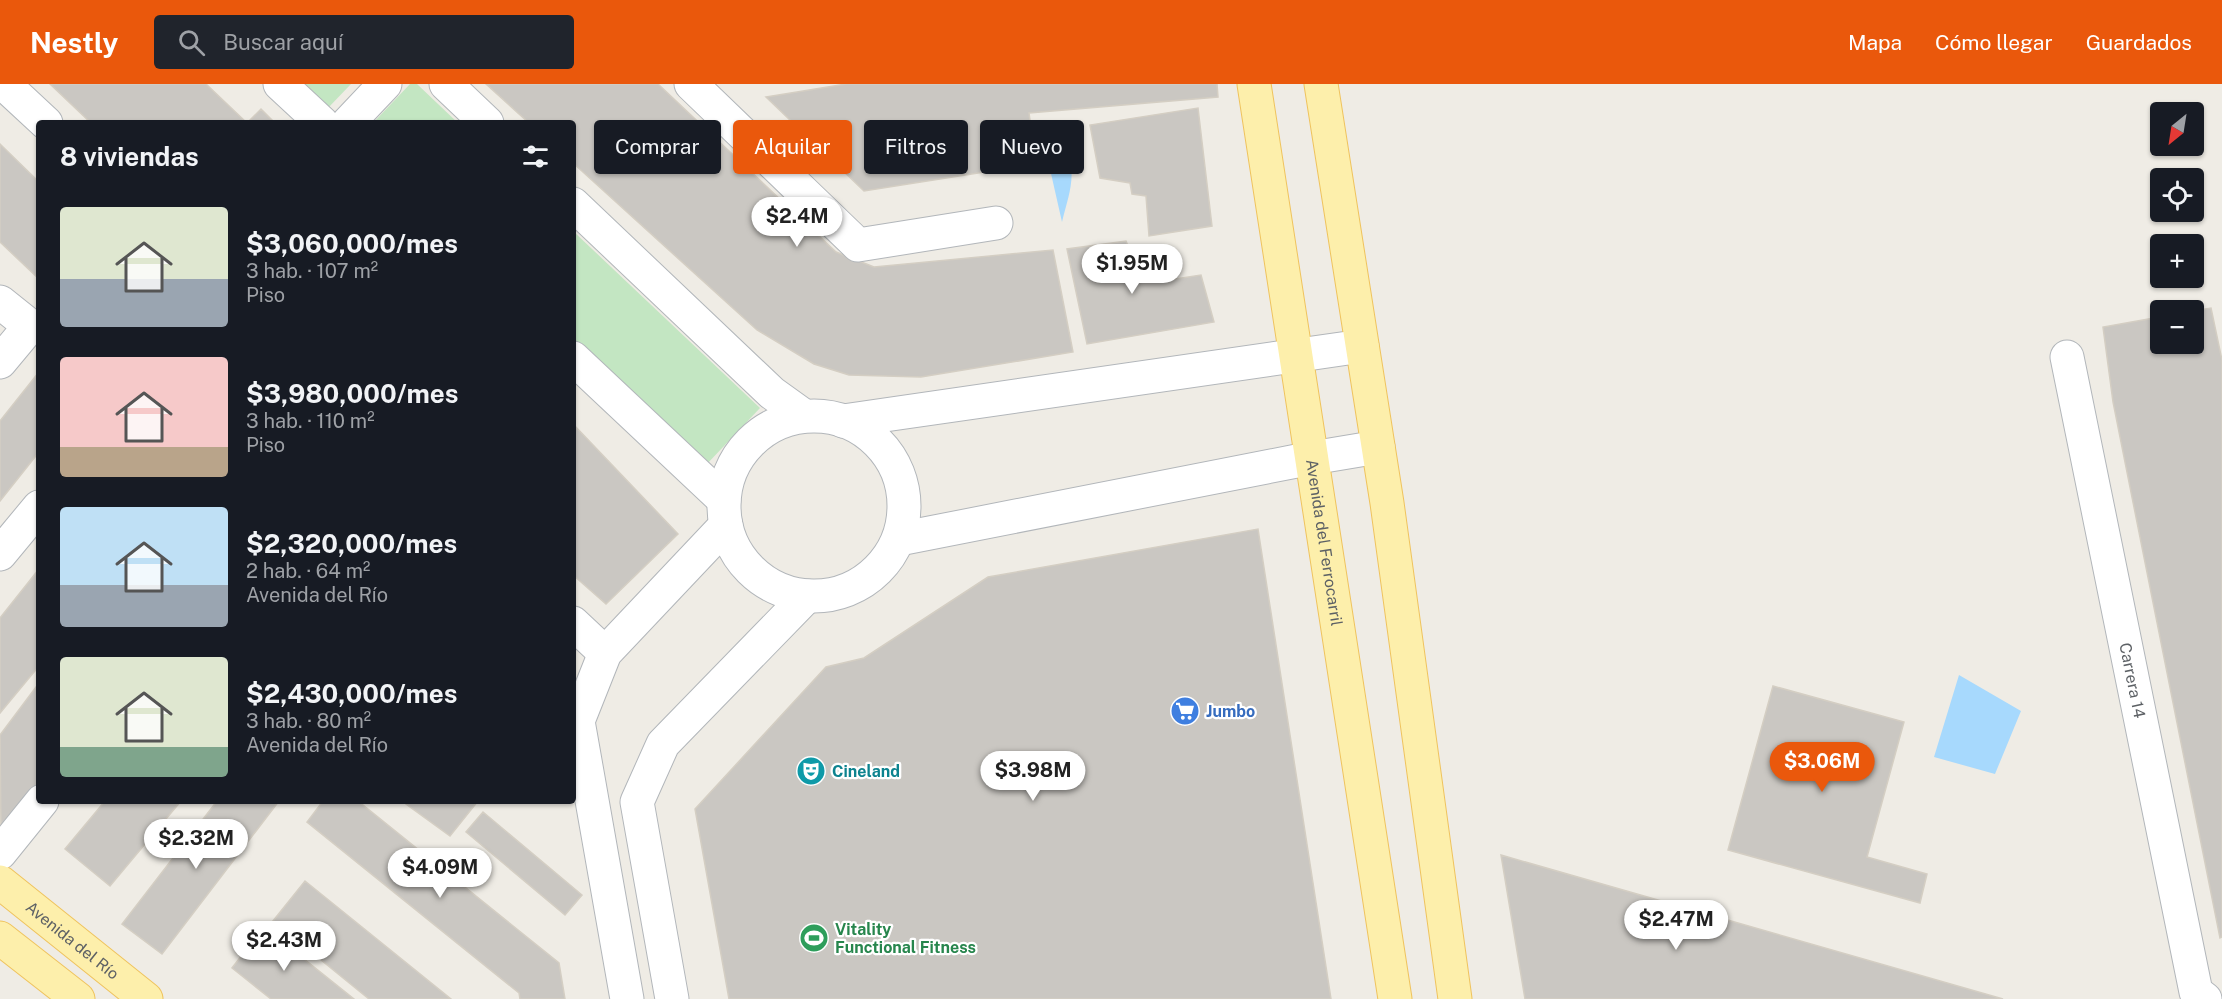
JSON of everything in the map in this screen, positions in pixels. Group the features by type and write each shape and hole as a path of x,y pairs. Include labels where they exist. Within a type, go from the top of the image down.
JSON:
{"main road":[{"name":"Avenida del Ferrocarril","path":"1254,84 1395,999"},
{"path":"1321,84 1378,447 1455,999"},
{"name":"Avenida del Río","path":"0,882 146,999"},
{"path":"0,938 78,999"}],"street":[{"path":"3,84 43,120"},
{"path":"280,84 319,120"},
{"path":"351,120 385,84"},
{"path":"446,84 485,120"},
{"path":"691,84 858,245 996,223"},
{"path":"576,207 772,393 804,416"},
{"path":"0,302 30,326 0,362"},
{"path":"843,421 1362,346"},
{"name":"Carrera 14","path":"2067,357 2196,993 2205,999"},
{"path":"576,361 725,512"},
{"path":"804,416 843,421 869,435 889,456 901,482 904,510 899,539 884,563 863,583 836,594 807,596 779,589 755,574 736,552 725,512 729,475 741,453 758,435 779,423 804,416"},
{"path":"899,539 1378,447"},
{"path":"0,554 36,511"},
{"path":"627,999 578,721 604,653 725,512"},
{"path":"672,999 637,802 663,744 807,596"},
{"path":"576,626 604,653"},
{"path":"0,854 40,804"}],"green space":[{"path":"302,84 351,84 328,108"},
{"path":"410,84 417,84 455,120 376,120"},
{"path":"576,234 760,408 706,465 576,343"}],"water":[{"path":"1051,174 1072,174 1062,222"},
{"path":"1959,675 2021,711 1995,774 1934,757"}],"building":[{"path":"50,84 206,84 244,120 88,120"},
{"path":"486,84 658,84 696,120 594,120 594,174 721,174 721,143 733,155 733,174 753,174 836,252 874,267 1053,250 1073,352 921,377 849,375 814,364 757,330 576,166 576,120 526,120"},
{"path":"846,84 1217,84 1218,97 1029,113 1030,120 980,120 980,173 864,191 846,174 852,174 852,120 790,120 766,97"},
{"path":"1198,108 1212,226 1149,236 1146,196 1132,194 1130,183 1100,178 1090,125"},
{"path":"261,109 272,120 250,120"},
{"path":"0,144 36,179 36,276 0,242"},
{"path":"1126,241 1132,256 1154,258 1162,281 1201,275 1214,322 1087,344 1067,249"},
{"path":"2211,308 2222,360 2222,937 2220,938 2113,402 2103,327 2150,319 2150,354 2204,354 2204,309"},
{"path":"36,376 36,456 0,501 0,421"},
{"path":"576,427 678,534 606,604 576,578"},
{"path":"1258,529 1331,999 729,999 695,809 826,667 864,658 988,577"},
{"path":"36,573 36,670 0,713 0,618"},
{"path":"1773,686 1904,722 1867,857 1927,874 1920,903 1728,850"},
{"path":"36,687 36,785 1,831 0,735"},
{"path":"102,804 178,804 110,886 65,849"},
{"path":"215,804 277,804 162,954 122,924"},
{"path":"321,804 362,804 559,963 565,999 520,999 519,993 307,822"},
{"path":"406,804 476,804 450,836"},
{"path":"483,812 582,895 565,915 466,832"},
{"path":"1501,855 2003,999 1525,999"},
{"path":"305,881 451,999 369,999 273,921"},
{"path":"264,927 354,999 271,999 232,968"}],"place":[{"name":"Jumbo","path":"1185,711"},
{"name":"Cineland","path":"811,771"},
{"name":"Vitality Functional Fitness","path":"814,938"}]}
